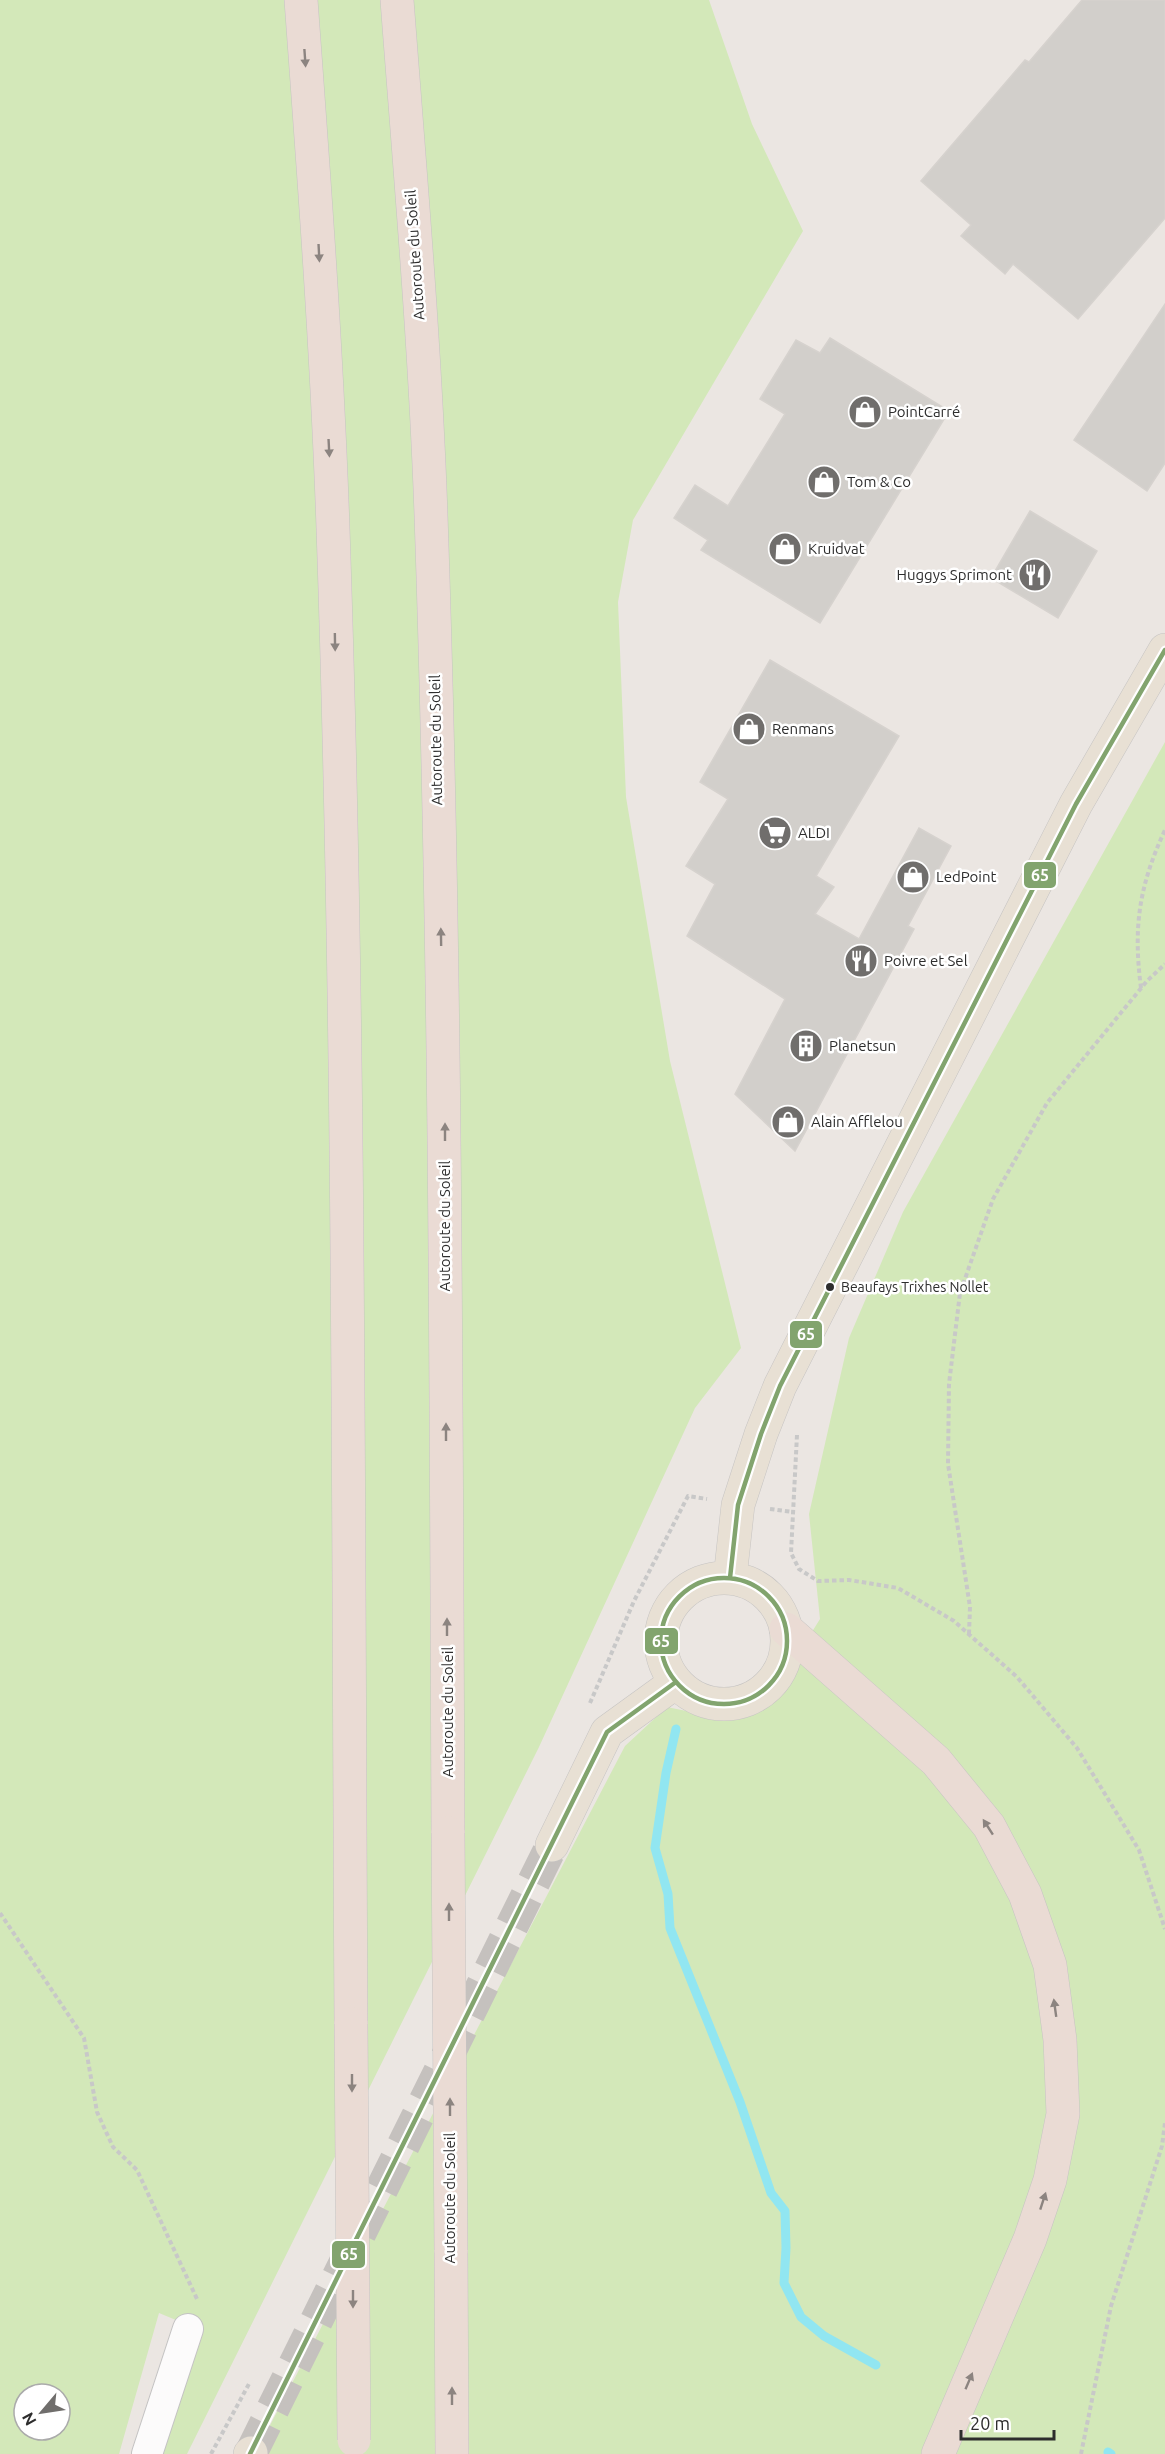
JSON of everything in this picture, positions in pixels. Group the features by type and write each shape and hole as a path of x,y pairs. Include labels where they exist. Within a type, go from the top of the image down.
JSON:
{"highway":[{"path":"301,0 319,248 334,563 346,1094 354,2447"},
{"name":"Autoroute du Soleil","path":"397,0 431,512 444,1080 452,2454"},
{"path":"786,1629 936,1761 989,1826 1025,1894 1050,1965 1060,2040 1063,2114 1050,2180 1030,2239 938,2454"}],"main road":[{"path":"730,1578 738,1504 761,1434 780,1386 1076,804 1165,650"},
{"path":"730,1578 750,1583 766,1594 779,1610 786,1629 786,1652 778,1674 762,1692 741,1702 717,1704 695,1696 676,1682 665,1664 661,1642 664,1621 674,1602 689,1588 708,1579 730,1578"},
{"path":"552,1845 607,1732 676,1682"}],"street":[{"path":"147,2454 188,2329"}],"path":[{"path":"1141,988 1137,959 1137,916 1153,856 1165,830"},
{"path":"969,1634 970,1607 948,1464 950,1384 960,1293 993,1199 1047,1103 1141,988 1165,964"},
{"path":"797,1431 791,1552 800,1569 818,1581 849,1580 898,1588 954,1621 1017,1677 1077,1749 1139,1850 1165,1929"},
{"path":"588,1707 634,1600 688,1496 793,1512"},
{"path":"0,1913 84,2038 97,2112 113,2147 137,2170 172,2242 188,2284 200,2304 188,2329"},
{"path":"1081,2454 1111,2306 1162,2146 1165,2123"},
{"path":"211,2454 250,2382"}],"green space":[{"path":"0,0 709,0 752,124 803,231 633,520 618,602 626,797 670,1061 741,1348 695,1408 539,1747 187,2454 157,2454 200,2330 159,2313 119,2454 0,2454"},
{"path":"1165,742 1165,2454 255,2454 625,1746 667,1707 696,1713 731,1715 772,1696 820,1619 809,1514 849,1338 903,1212"}],"building":[{"path":"1082,0 1165,0 1165,218 1078,319 1013,264 1005,274 961,236 971,225 921,181 1025,60 1029,62"},
{"path":"1165,304 1165,463 1147,491 1074,440"},
{"path":"830,338 949,411 820,623 701,550 708,540 674,518 695,485 728,506 785,414 760,399 796,340 820,353"},
{"path":"1030,511 1097,551 1058,618 991,578"},
{"path":"770,660 899,736 816,876 834,887 815,914 859,939 919,828 951,846 908,926 914,929 795,1151 735,1094 785,999 687,936 715,884 686,866 728,799 700,782"}],"waterway":[{"path":"676,1729 666,1773 655,1848 668,1894 670,1928 740,2102 771,2193 785,2211 784,2283 801,2317 824,2336 876,2365"}],"tunnel":[{"path":"251,2453 552,1845"}],"transit line":[{"name":"65","path":"730,1578 738,1505 761,1434 780,1386 1076,804 1165,650"},
{"name":"65","path":"724,1578 748,1583 768,1597 782,1617 787,1641 782,1665 768,1685 748,1699 724,1704 700,1699 680,1685 666,1665 661,1641 666,1617 680,1597 700,1583 724,1578"},
{"name":"65","path":"250,2454 607,1732 676,1682"}],"place":[{"name":"PointCarré","path":"865,412"},
{"name":"Tom & Co","path":"824,482"},
{"name":"Kruidvat","path":"785,549"},
{"name":"Huggys Sprimont","path":"1035,575"},
{"name":"Renmans","path":"749,729"},
{"name":"ALDI","path":"775,833"},
{"name":"LedPoint","path":"913,877"},
{"name":"Poivre et Sel","path":"861,961"},
{"name":"Planetsun","path":"806,1046"},
{"name":"Alain Afflelou","path":"788,1122"},
{"name":"Beaufays Trixhes Nollet","path":"830,1287"}]}
